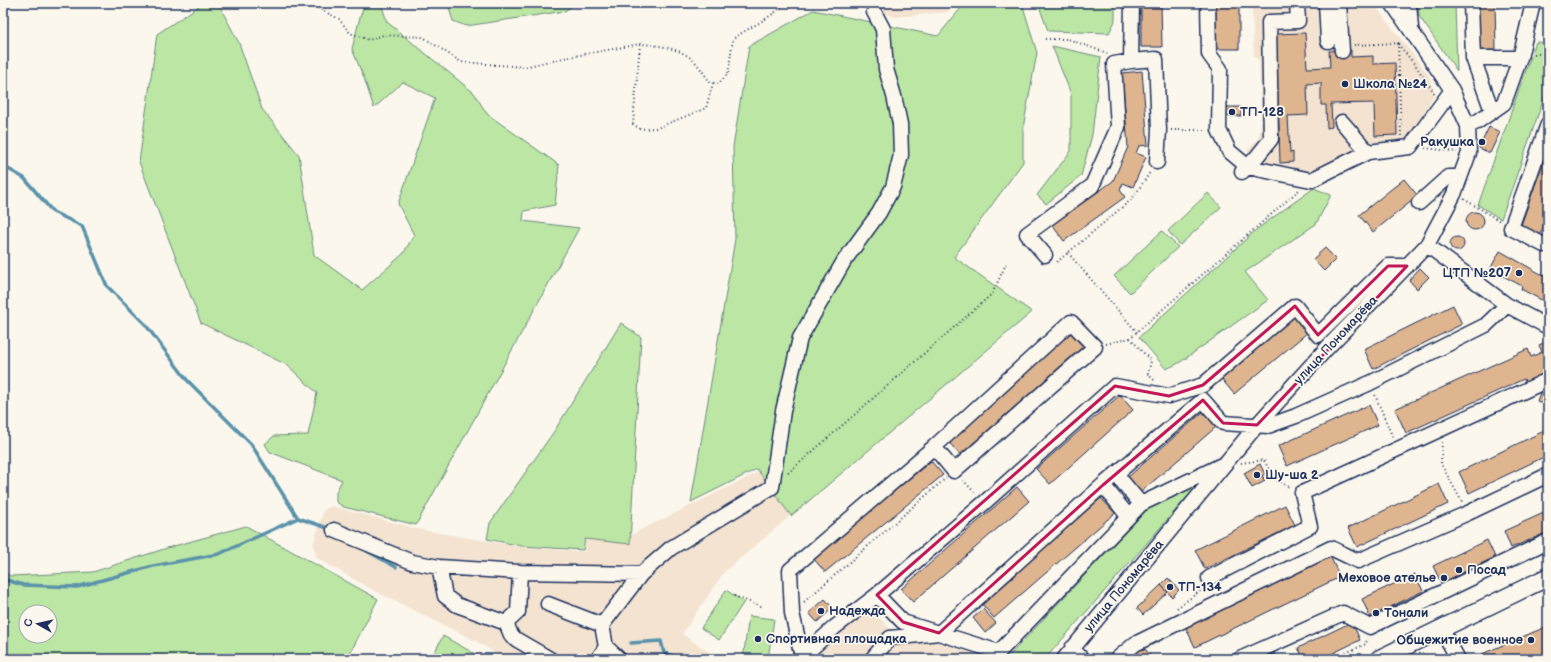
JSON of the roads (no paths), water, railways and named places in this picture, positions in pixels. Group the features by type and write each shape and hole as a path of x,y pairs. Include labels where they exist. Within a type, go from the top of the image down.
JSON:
{"main road":[{"path":"1379,659 1548,577"}],"street":[{"path":"1131,61 1132,3"},
{"path":"1208,3 1209,54 1220,69 1220,130 1229,151 1244,170 1311,180 1368,152 1406,143 1448,95"},
{"path":"1244,170 1271,139 1269,22 1298,20 1297,3"},
{"path":"1326,3 1328,41"},
{"path":"1339,3 1342,48"},
{"name":"улица Пономарёва","path":"1064,659 1232,463 1257,426 1327,348 1427,245 1454,194 1469,153 1468,126 1448,95 1412,30 1392,3"},
{"path":"1409,3 1412,30"},
{"path":"1471,3 1473,58 1492,111"},
{"path":"1468,126 1477,122 1504,103 1520,58 1533,3"},
{"path":"619,659 606,647 602,625 641,574 671,548 772,487 783,411 800,338 844,261 879,214 893,187 901,155 900,124 886,68 883,29 874,12"},
{"path":"1045,254 1027,234 1092,186 1118,127 1114,64 1156,58 1159,130 1157,162"},
{"path":"1473,58 1520,58"},
{"path":"1342,122 1368,152"},
{"path":"1547,242 1511,228 1548,124"},
{"path":"1419,204 1448,177 1460,177"},
{"path":"1427,245 1507,305 1548,327"},
{"path":"802,658 835,627 877,595 984,503 1115,386 1169,396 1203,384 1295,306 1318,334 1388,266 1407,266"},
{"path":"872,659 890,638 939,633 1102,485 1203,400 1223,423 1268,426 1289,419 1370,383 1486,325 1507,305"},
{"path":"802,658 792,613 790,570 934,447 1072,322 1095,347 954,470 934,447"},
{"path":"1209,578 1310,526 1302,493 1548,380"},
{"path":"877,595 903,622 939,633 998,655 1141,504 1232,463"},
{"path":"1116,474 1141,504"},
{"path":"1117,659 1135,644 1331,548 1358,561 1468,513 1548,475"},
{"path":"1102,485 1128,516"},
{"path":"334,530 412,562 439,567 520,572 641,574"},
{"path":"1240,659 1343,613 1370,627 1548,541"},
{"path":"439,567 445,596 457,605 506,623 512,637 550,659"},
{"path":"506,623 518,612 520,572"},
{"path":"548,604 602,625"},
{"path":"1441,628 1458,659"},
{"path":"598,659 606,647"},
{"path":"1072,648 1082,659"}],"waterway":[{"path":"3,166 24,178 53,212 82,226 107,286 145,324 187,380 251,444 298,518"},
{"path":"3,579 23,585 77,587 153,566 219,554 298,518 331,529"},
{"path":"367,551 396,567"},
{"path":"631,643 661,641 664,653 682,659"}],"place":[{"name":"Школа №24","path":"1345,84"},
{"name":"ТП-128","path":"1232,112"},
{"name":"Ракушка","path":"1482,142"},
{"name":"ЦТП №207","path":"1519,273"},
{"name":"Шу-ша 2","path":"1257,475"},
{"name":"Посад","path":"1459,570"},
{"name":"Меховое ателье","path":"1444,578"},
{"name":"ТП-134","path":"1170,587"},
{"name":"Надежда","path":"821,611"},
{"name":"Тонали","path":"1376,613"},
{"name":"Спортивная площадка","path":"758,639"},
{"name":"Общежитие военное","path":"1531,640"}]}
